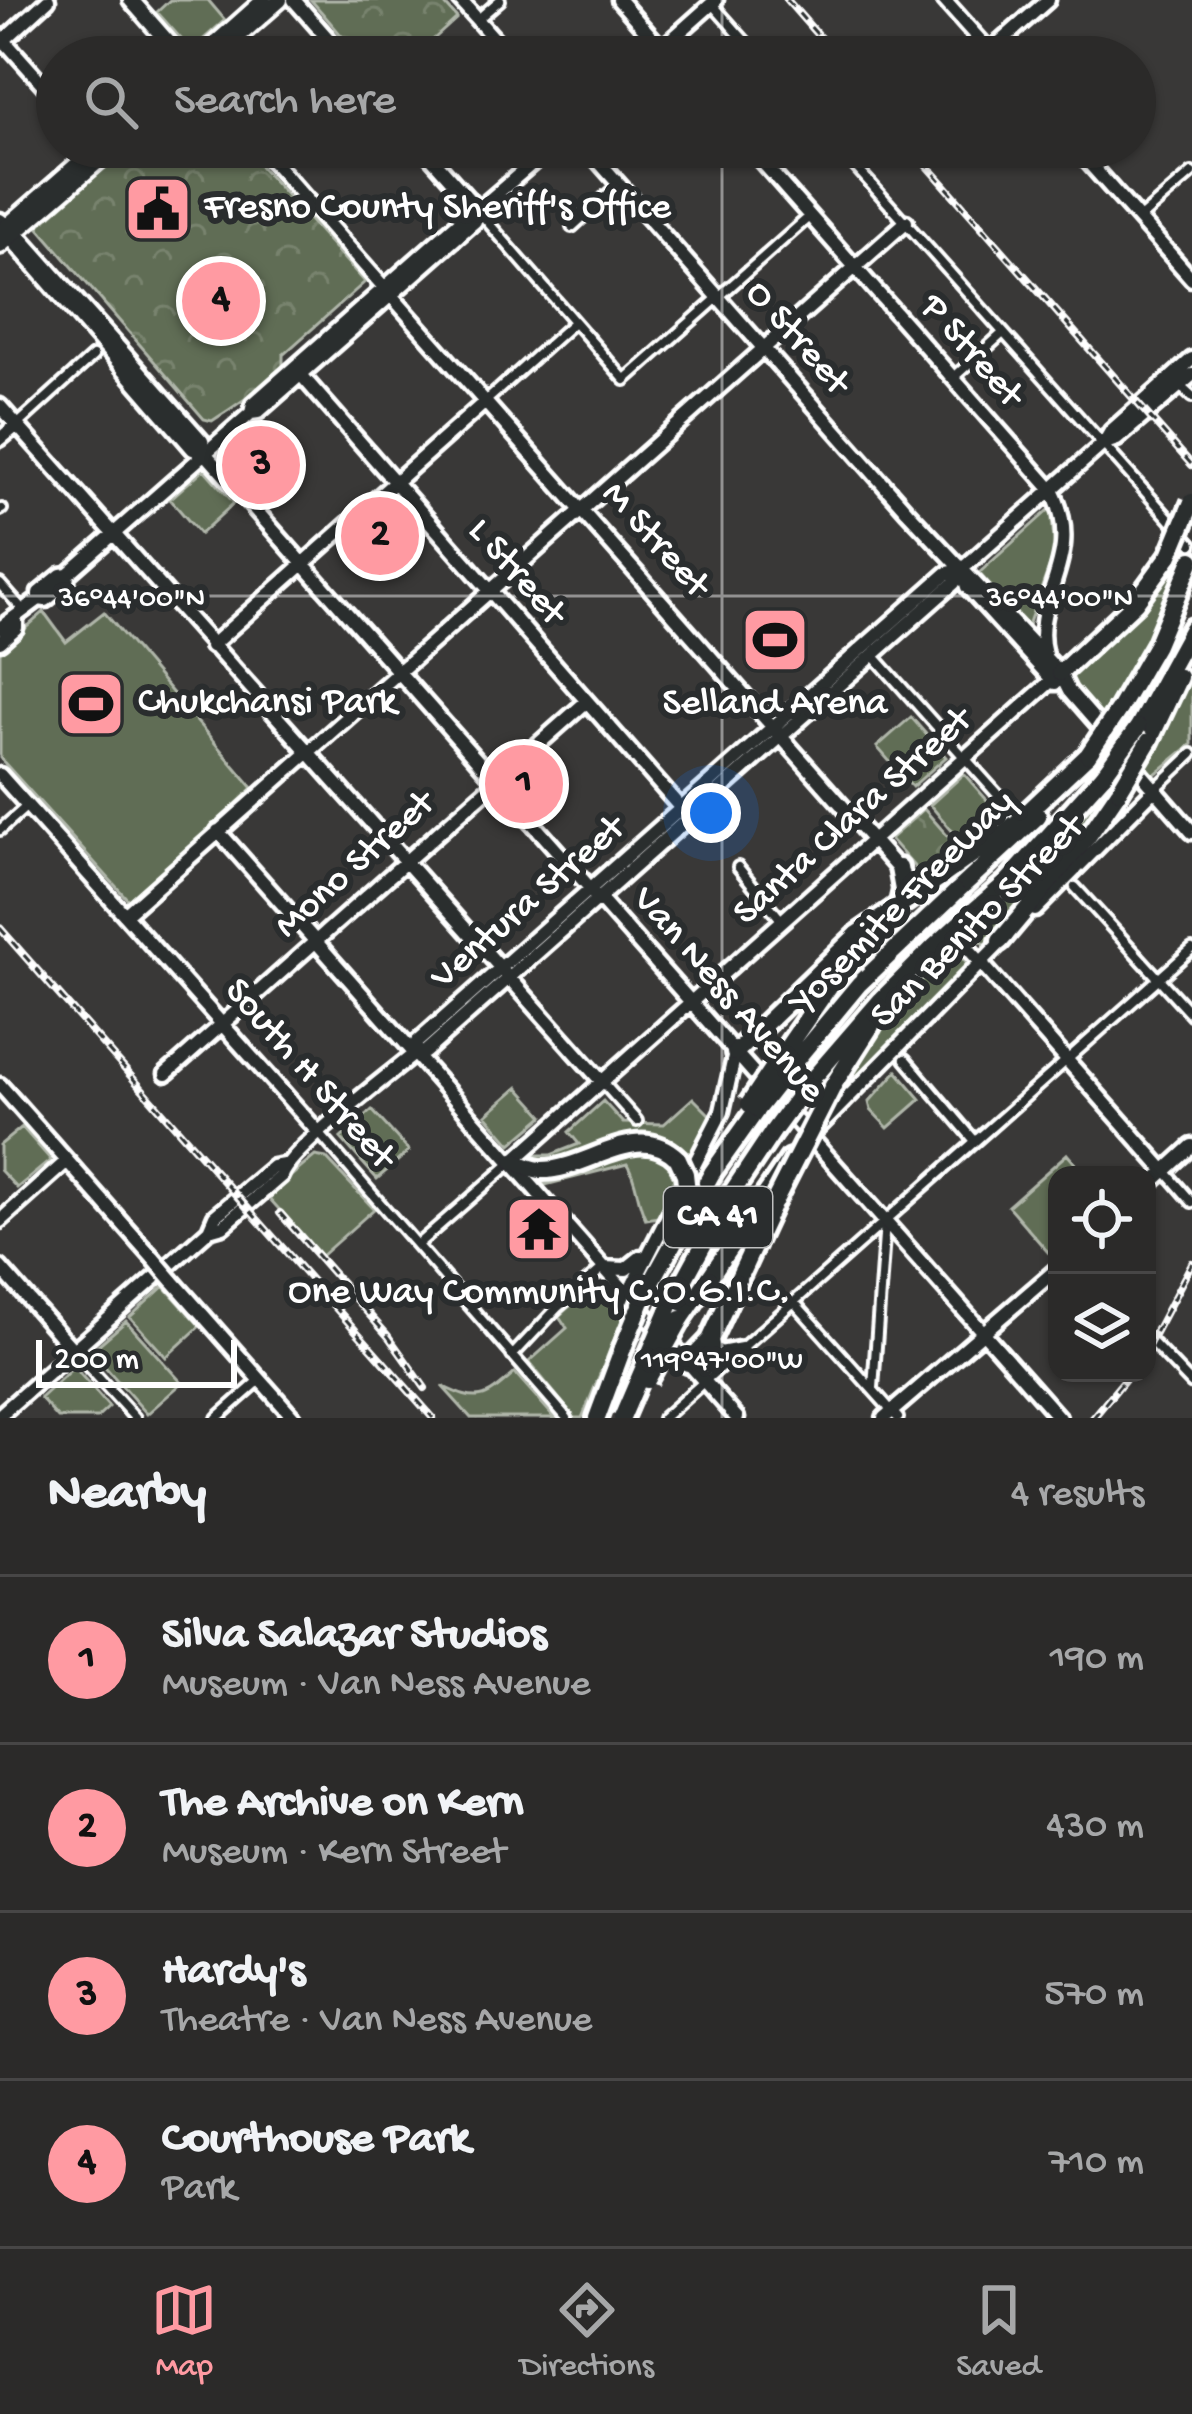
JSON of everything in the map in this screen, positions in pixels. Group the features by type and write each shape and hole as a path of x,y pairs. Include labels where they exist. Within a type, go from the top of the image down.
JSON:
{"highway":[{"path":"1056,677 1135,603 1170,555 1192,502"},
{"name":"Yosemite Freeway","path":"781,1067 859,984 1024,830 1088,755 1156,645 1192,560"},
{"name":"Yosemite Freeway","path":"676,1312 731,1194 803,1090 880,1001 1045,843 1143,734 1192,628"},
{"path":"1000,941 1119,791 1143,734 1192,648"},
{"path":"735,1053 858,934 1016,823 1088,755"},
{"path":"781,1067 835,978 900,903 899,868"},
{"path":"688,1363 710,1340 834,1084 868,1029 935,946"},
{"name":"CA 41","path":"597,1418 636,1295 668,1256 712,1173 781,1067"},
{"path":"624,1418 676,1312 810,1136"},
{"path":"513,1161 546,1170 643,1143 663,1147 678,1159 687,1192 668,1256"},
{"path":"710,1340 719,1355 741,1351"}],"main road":[{"path":"131,0 163,36"},
{"path":"224,36 264,0"},
{"path":"239,36 280,0"},
{"path":"5,233 82,168"}],"street":[{"path":"36,78 1,40 48,0"},
{"path":"295,0 326,36"},
{"path":"460,0 492,36"},
{"path":"478,19 500,0"},
{"path":"619,0 647,36"},
{"path":"944,0 976,36"},
{"path":"1011,36 1048,0"},
{"path":"679,36 714,2 741,36"},
{"name":"M Street","path":"279,168 1192,1202"},
{"path":"440,168 625,380 809,216"},
{"path":"0,628 20,616 39,599 39,593 68,574 250,413 259,412 388,291 475,221 478,211 527,168"},
{"name":"O Street","path":"605,168 961,569 1045,657 1056,677"},
{"name":"P Street","path":"767,168 1052,490"},
{"path":"857,168 1192,544"},
{"path":"1093,168 1192,279"},
{"path":"1138,219 1192,173"},
{"path":"572,227 620,184"},
{"path":"126,914 906,222"},
{"name":"Van Ness Avenue","path":"5,233 193,449 205,453"},
{"name":"Van Ness Avenue","path":"5,233 202,441 205,453 1059,1418"},
{"path":"211,646 574,322"},
{"path":"953,378 1003,333"},
{"path":"0,439 93,356"},
{"name":"Ventura Street","path":"777,732 952,585 961,569 1192,359"},
{"name":"L Street","path":"298,371 686,814"},
{"name":"Ventura Street","path":"1104,443 1118,439 1192,375"},
{"path":"1179,385 1192,398"},
{"path":"136,386 146,387 176,412"},
{"path":"0,406 637,1121"},
{"path":"1045,657 1042,627 1065,541 1062,513 1052,490"},
{"name":"O Street","path":"961,569 967,587 1069,691 1192,832"},
{"name":"Ventura Street","path":"0,1415 209,1231 223,1226 320,1134 414,1054 424,1052 505,972 777,732 947,573 961,569"},
{"path":"0,584 20,616"},
{"path":"0,642 16,628 20,616"},
{"path":"1027,637 1042,627"},
{"path":"873,656 998,795"},
{"name":"Santa Clara Street","path":"418,1244 1056,677"},
{"path":"1034,698 1069,691"},
{"name":"Mono Street","path":"166,1074 586,702"},
{"name":"San Benito Street","path":"810,1136 1192,754"},
{"name":"South H Street","path":"0,775 567,1418"},
{"path":"0,830 27,806"},
{"path":"218,831 603,1268 636,1295 737,1418"},
{"path":"738,867 782,921"},
{"path":"1076,887 1192,1015"},
{"path":"997,980 993,955 1000,941"},
{"path":"663,1418 1192,950"},
{"path":"636,1295 650,1247 722,1111 735,1053"},
{"path":"905,1059 976,1141"},
{"path":"0,1085 294,1418"},
{"path":"1156,1179 1192,1146"},
{"path":"0,1221 67,1161"},
{"path":"873,1388 885,1221"},
{"path":"512,1356 603,1268 631,1267 650,1247"},
{"path":"0,1267 135,1418"},
{"path":"794,1302 873,1388 891,1416 1051,1274"},
{"path":"1156,1346 1192,1384"},
{"path":"217,1418 260,1380"}],"green space":[{"path":"170,0 208,0 225,20 207,36 178,36 157,12"},
{"path":"311,0 441,0 457,18 437,36 342,36"},
{"path":"104,168 262,168 365,282 283,355 283,370 212,421 204,419 38,227"},
{"path":"204,469 234,503 200,534 170,499"},
{"path":"1051,508 1055,551 1027,628 979,573"},
{"path":"1173,559 1179,566 1147,641 1102,718 1066,677 1130,620"},
{"name":"Chukchansi Park","path":"44,612 66,642 104,612 253,788 131,903 0,758 0,651"},
{"path":"1192,671 1192,744 1154,775 1144,765"},
{"path":"911,717 946,757 912,787 877,747"},
{"path":"964,774 995,809 960,840 930,805"},
{"path":"1110,782 1116,786 1070,851 993,940 984,944 968,931 1073,829"},
{"path":"924,809 959,849 925,879 890,839"},
{"path":"953,947 968,965 823,1114 872,1035"},
{"path":"897,1071 921,1099 888,1128 869,1102"},
{"path":"518,1087 544,1116 511,1144 486,1115"},
{"path":"693,1098 715,1120 688,1165 661,1141 540,1166 533,1159 579,1144 569,1132 603,1101 623,1123 664,1124"},
{"path":"372,1110 409,1151 377,1179 341,1138"},
{"path":"22,1127 51,1160 17,1188 0,1170 0,1145"},
{"path":"635,1150 662,1156 678,1178 658,1217 646,1219 627,1164 545,1185 542,1181"},
{"path":"1067,1154 1077,1166 1053,1166"},
{"path":"315,1156 326,1158 374,1209 321,1256 267,1196"},
{"path":"1048,1171 1048,1252 1008,1206"},
{"path":"164,1286 200,1326 166,1357 130,1317"},
{"path":"602,1286 625,1313 582,1418 575,1418 529,1362 567,1328 559,1316 591,1287"},
{"path":"126,1321 182,1383 147,1414 91,1351"},
{"path":"74,1367 109,1407 97,1418 58,1418 40,1398"},
{"path":"515,1373 555,1418 471,1418 442,1386 465,1396 482,1396"}],"railway":[{"path":"787,0 819,36"},
{"path":"930,168 1192,465"},
{"path":"0,928 433,1418"},
{"path":"280,1213 388,1336 425,1388"},
{"path":"1156,1331 1192,1263"},
{"path":"1093,1418 1123,1382"}],"place":[{"name":"Fresno County Sheriff's Office","path":"158,209"},
{"name":"Courthouse Park","path":"221,301"},
{"name":"Hardy's","path":"261,465"},
{"name":"The Archive on Kern","path":"380,536"},
{"name":"Selland Arena","path":"775,640"},
{"name":"Chukchansi Park","path":"91,704"},
{"name":"Silva Salazar Studios","path":"524,784"},
{"name":"One Way Community C.O.G.I.C.","path":"539,1229"}]}
